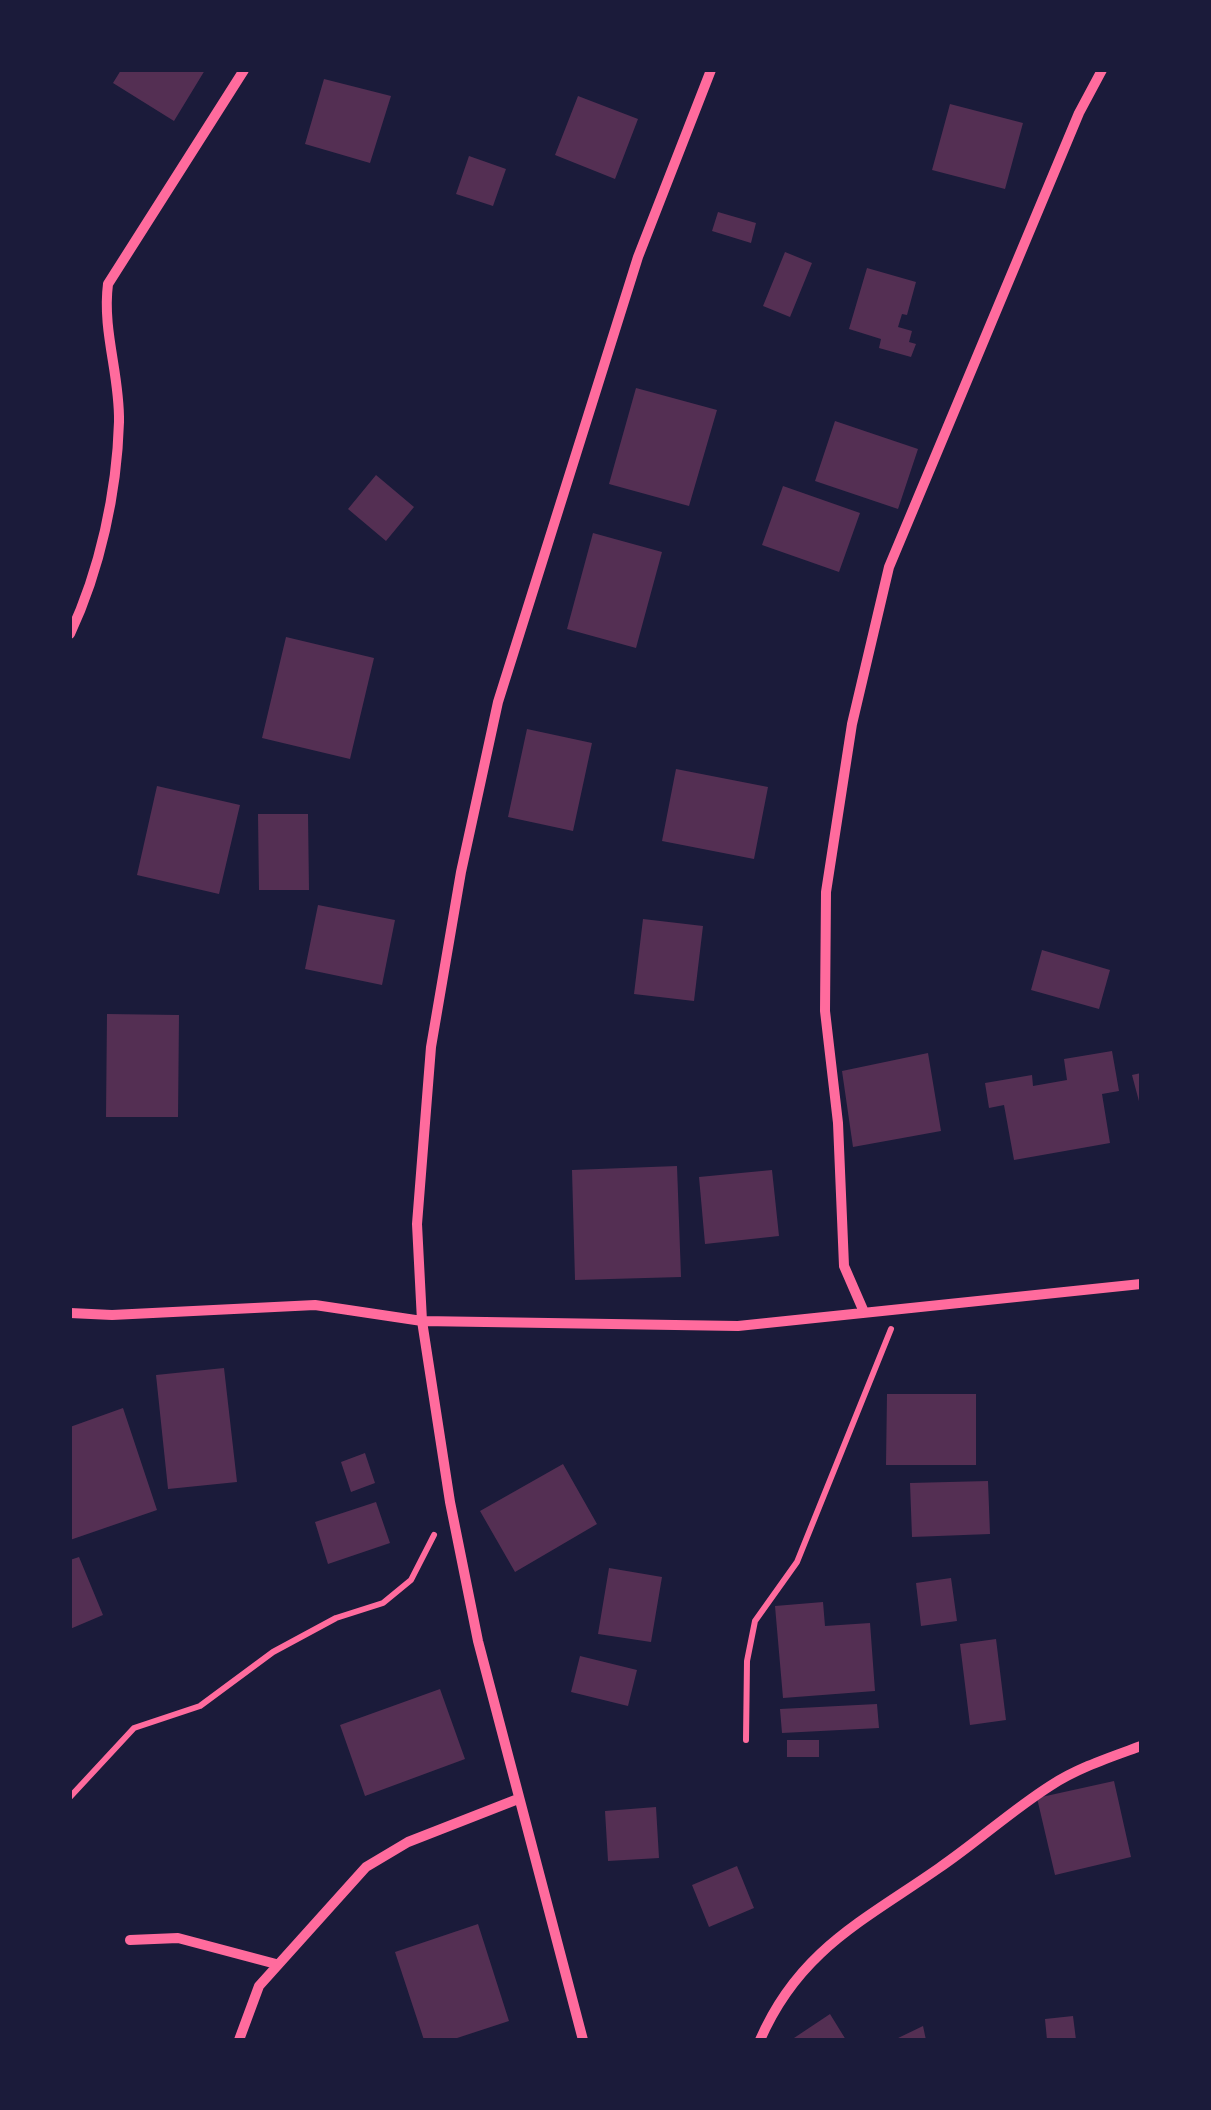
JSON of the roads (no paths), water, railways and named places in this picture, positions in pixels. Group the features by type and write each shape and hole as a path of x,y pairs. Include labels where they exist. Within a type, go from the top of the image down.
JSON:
{"street":[{"path":"70,634 104,536 119,420 104,316 108,284 244,70"},
{"path":"583,2040 542,1871 518,1798 478,1641 450,1502 422,1322 416,1224 431,1047 461,872 498,702 638,257 710,70"},
{"path":"864,1312 844,1266 840,1156 824,1011 826,892 852,724 890,567 1079,113 1102,70"},
{"path":"70,1312 112,1316 315,1305 422,1322 738,1326 1141,1284"},
{"path":"760,2040 789,1986 814,1956 869,1911 940,1868 1053,1784 1141,1746"},
{"path":"239,2040 259,1986 366,1867 408,1842 518,1798"},
{"path":"130,1940 178,1938 276,1964"}]}
